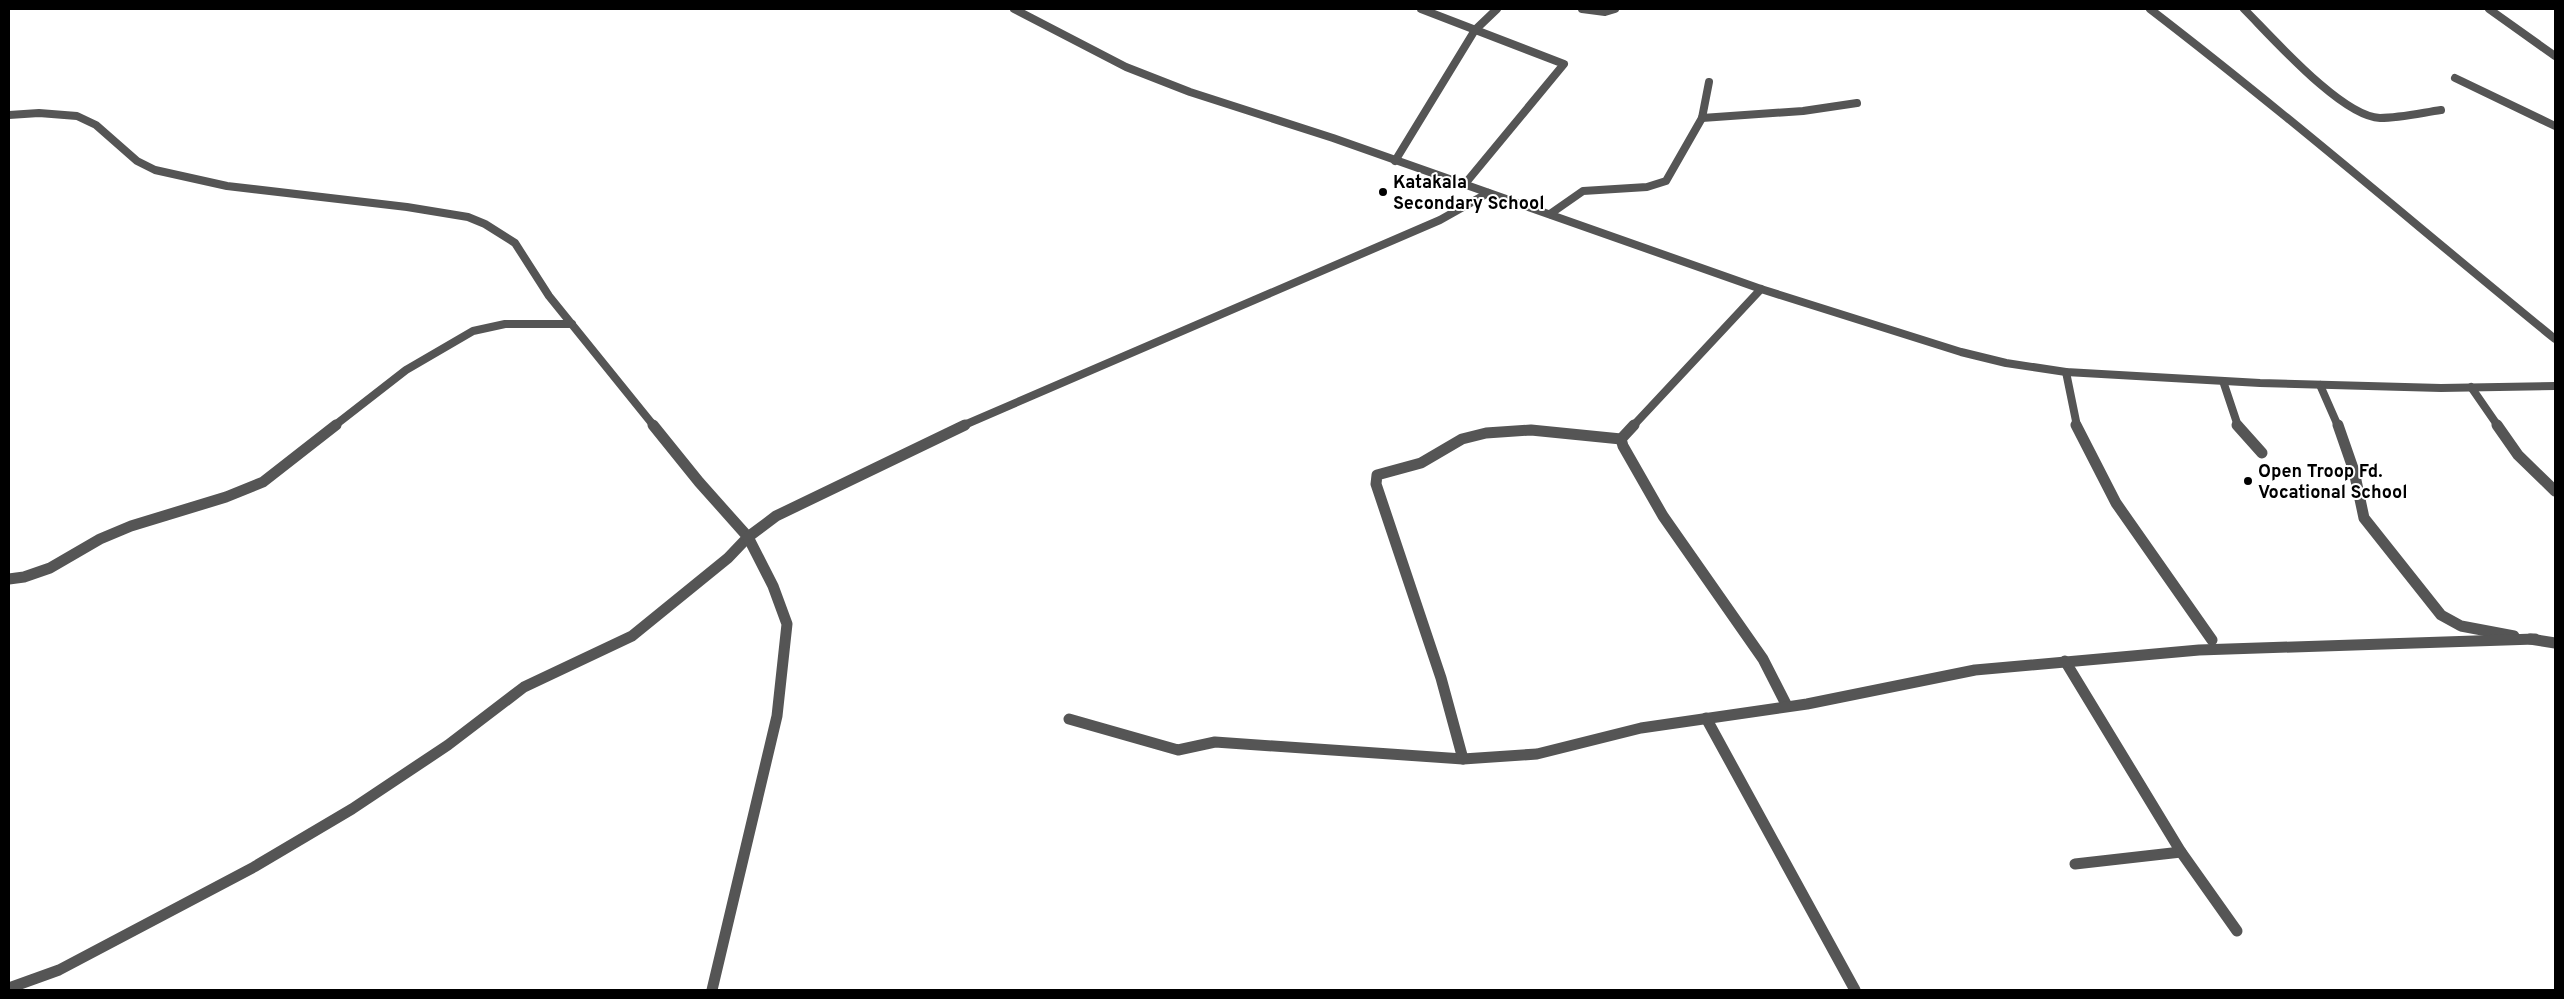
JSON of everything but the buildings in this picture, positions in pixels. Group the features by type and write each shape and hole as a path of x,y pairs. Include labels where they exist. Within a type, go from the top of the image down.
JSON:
{"street":[{"path":"1014,9 1126,67 1190,92 1395,160 1761,289 1961,352 2014,365 2066,372 2320,385 2555,386"},
{"path":"1421,9 1564,64 1464,184"},
{"path":"1395,160 1475,30 1497,9"},
{"path":"1582,9 1604,12 1615,9"},
{"path":"2150,9 2241,79 2398,212 2555,339"},
{"path":"2244,9 2321,85 2357,112 2379,118 2441,110"},
{"path":"2489,9 2555,56"},
{"path":"2455,78 2494,95 2555,126"},
{"path":"1550,214 1583,190 1648,187 1666,181 1702,118 1709,82"},
{"path":"1702,118 1803,111 1857,103"},
{"path":"9,115 39,113 77,116 96,125 137,160 156,170 227,186 343,199 468,217 485,224 515,242 549,296 700,482 748,537 773,586 786,624 777,716 712,990"},
{"path":"9,988 59,970 254,867 352,809 448,745 524,687 632,636 676,598 728,558 748,537 776,516 977,419 1440,220 1488,193"},
{"path":"1621,439 1761,289"},
{"path":"9,579 49,569 114,532 240,493 263,482 406,370 473,331 505,324 572,324"},
{"path":"2066,372 2077,428 2116,504 2212,640"},
{"path":"2223,381 2238,426 2262,454"},
{"path":"2320,385 2332,408 2354,471 2364,518 2441,615 2460,626 2555,643"},
{"path":"2471,387 2518,455 2555,491"},
{"path":"1463,759 1441,678 1376,484 1377,475 1421,463 1462,440 1486,433 1531,430 1621,439"},
{"path":"1621,439 1664,516 1763,659 1787,706"},
{"path":"1069,719 1178,750 1214,742 1463,759 1538,754 1641,728 1807,704 1975,670 2199,650 2535,640"},
{"path":"2065,661 2182,852 2237,931"},
{"path":"1706,718 1855,990"},
{"path":"2075,864 2182,852"}],"place":[{"name":"Katakala Secondary School","path":"1383,192"},
{"name":"Open Troop Fd. Vocational School","path":"2248,481"}]}
